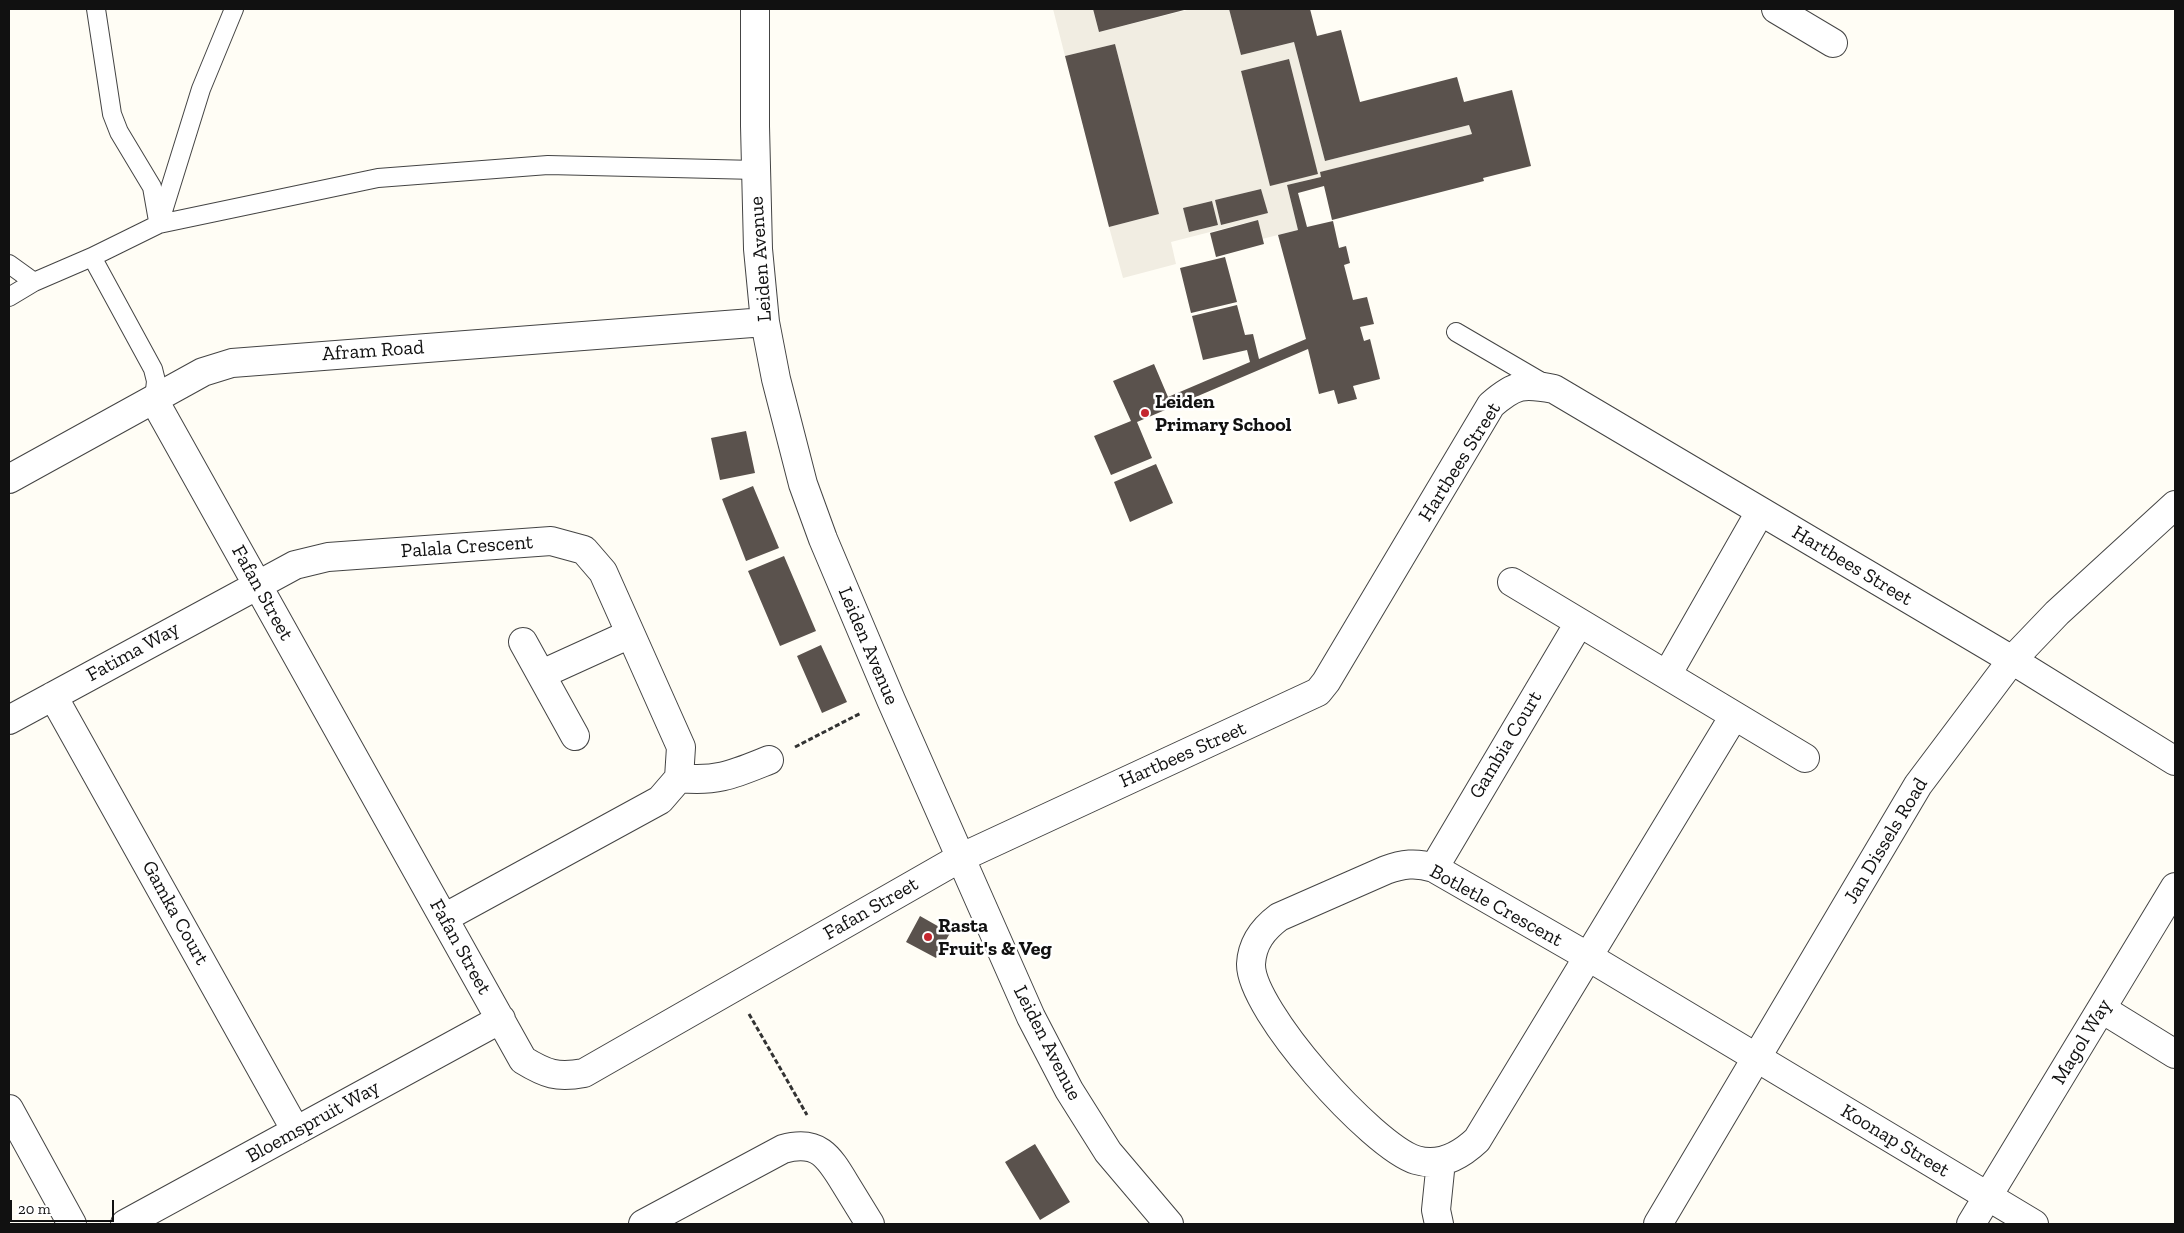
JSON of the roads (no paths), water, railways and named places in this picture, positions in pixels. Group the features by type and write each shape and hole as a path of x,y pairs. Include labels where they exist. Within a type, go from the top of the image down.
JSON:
{"street":[{"name":"Leiden Avenue","path":"755,9 758,249 765,322 788,431 809,503 879,674 1031,1017 1069,1090 1108,1152 1169,1224"},
{"path":"1776,9 1833,44"},
{"name":"Afram Road","path":"9,479 203,372 232,363 765,322"},
{"name":"Hartbees Street","path":"960,858 1318,692 1326,682 1492,405 1510,389 1518,386 1539,386 1554,389 2012,660 2175,761"},
{"name":"Fafan Street","path":"154,400 523,1060 540,1070 564,1077 584,1073 960,858"},
{"name":"Jan Dissels Road","path":"1658,1224 1918,785 2012,660 2058,613 2175,505"},
{"path":"1667,675 1760,512"},
{"name":"Palala Crescent","path":"258,585 295,565 328,557 551,541 584,550 603,572 681,747 679,778"},
{"path":"1512,582 1805,758"},
{"name":"Fatima Way","path":"9,720 258,585"},
{"name":"Gambia Court","path":"1434,868 1579,623"},
{"path":"542,674 630,634"},
{"path":"523,642 575,736"},
{"name":"Gamka Court","path":"53,696 296,1131"},
{"path":"1587,956 1734,716"},
{"path":"444,918 660,800 679,778 702,780 724,778 769,760"},
{"name":"Botletle Crescent","path":"1587,956 1477,1140 1467,1150 1442,1161 1415,1160 1366,1128 1281,1031 1253,978 1251,964 1253,949 1258,937 1266,927 1279,917 1400,865 1415,864 1434,868 1587,956 1756,1058"},
{"name":"Magol Way","path":"1971,1224 2175,887"},
{"path":"2102,1009 2175,1054"},
{"name":"Bloemspruit Way","path":"125,1224 501,1019"},
{"name":"Koonap Street","path":"1756,1058 2034,1224"},
{"path":"9,1109 72,1224"},
{"path":"644,1224 783,1149 796,1145 810,1146 827,1155 870,1224"},
{"path":"1439,1224 1436,1210 1442,1161"}],"lane":[{"path":"96,9 112,114 119,132 152,187 159,224"},
{"path":"159,224 201,89 234,9"},
{"path":"9,297 34,282 92,257 159,224 378,178 548,166 756,170"},
{"path":"92,257 153,369 156,381 154,400"},
{"path":"9,264 34,282"},
{"path":"1456,332 1554,389"}],"place":[{"name":"Leiden Primary School","path":"1145,413"},
{"name":"Rasta Fruit's & Veg","path":"928,937"}]}
